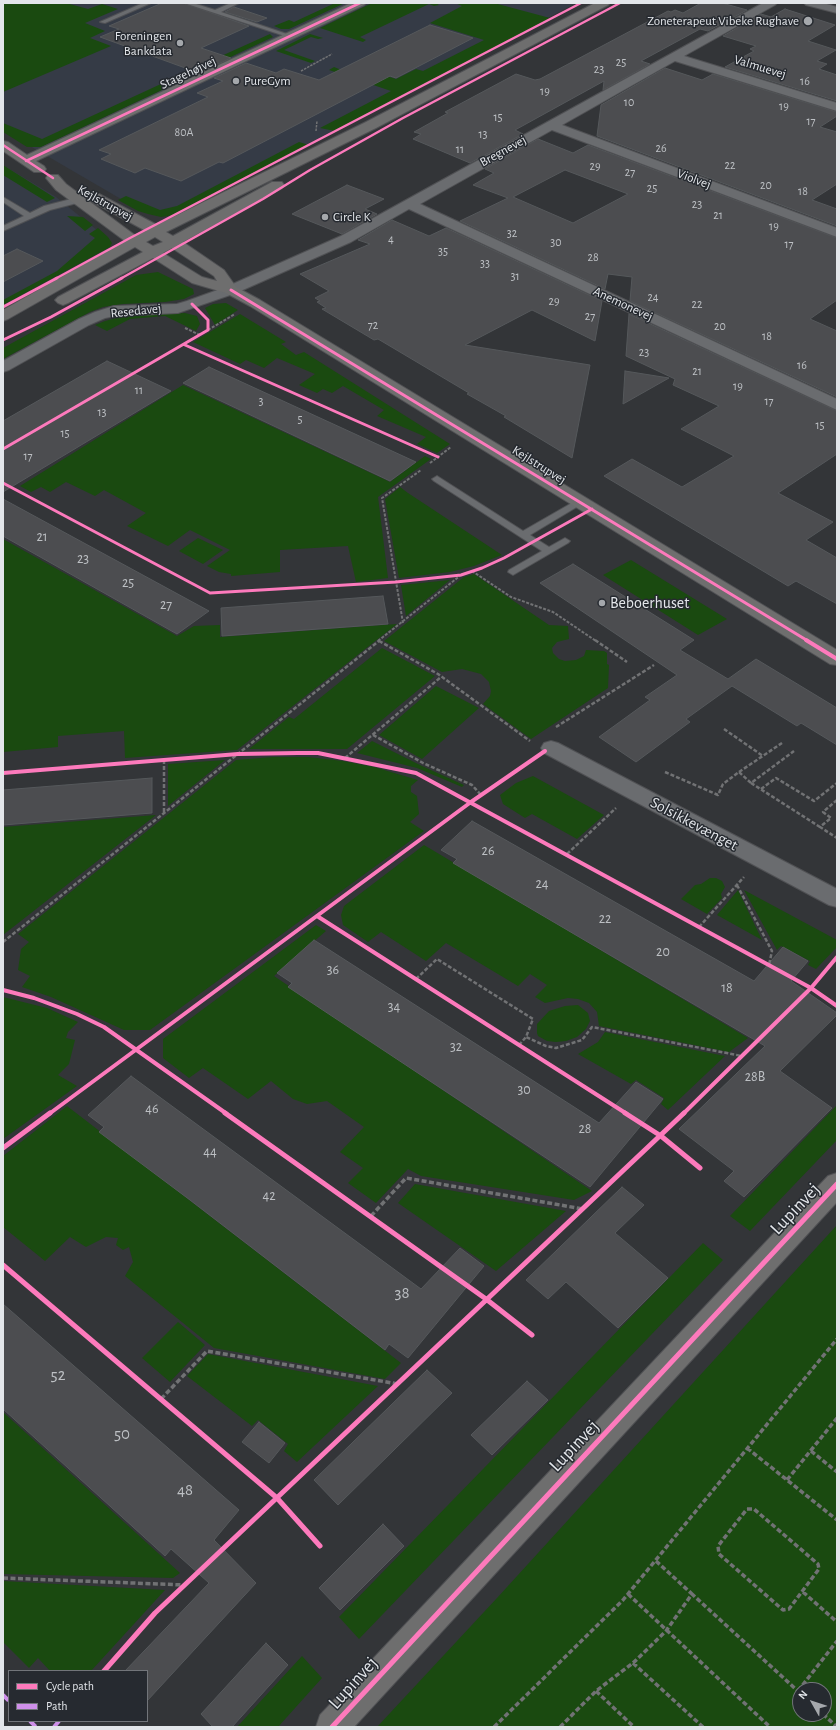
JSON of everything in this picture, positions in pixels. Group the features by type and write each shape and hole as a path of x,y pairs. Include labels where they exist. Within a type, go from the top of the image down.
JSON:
{"street":[{"name":"Stagehøjvej","path":"26,161 360,3"},
{"path":"3,316 136,241 371,125 604,3"},
{"name":"Bregnevej","path":"230,290 346,239 771,3"},
{"path":"810,3 837,10"},
{"name":"Valmuevej","path":"674,57 837,107"},
{"path":"3,331 252,200 334,151 371,125"},
{"name":"Violvej","path":"551,125 837,234"},
{"name":"Kejlstrupvej","path":"3,145 53,178 72,184 156,231 219,273 230,290"},
{"name":"Kejlstrupvej","path":"53,178 61,187 78,200 136,241 197,280 230,290 255,303 837,659"},
{"name":"Anemonevej","path":"409,204 837,405"},
{"name":"Resedavej","path":"3,368 84,322 100,315 114,312 178,308 230,290"},
{"name":"Solsikkevænget","path":"545,740 636,793 837,899"},
{"name":"Lupinvej","path":"332,1727 837,1184"}],"lane":[{"path":"103,22 148,3"},
{"path":"187,3 290,36"},
{"path":"216,12 236,3"},
{"path":"3,199 29,216"},
{"name":"Kejlstrupvej","path":"3,229 48,208 78,200"},
{"path":"437,479 549,551"},
{"path":"523,535 580,502"},
{"path":"513,572 565,541"}],"path":[{"path":"301,71 332,54"},
{"path":"315,130 318,121"},
{"path":"195,338 255,303"},
{"path":"192,304 208,320 208,330"},
{"path":"429,464 469,434"},
{"path":"430,454 438,457"},
{"path":"402,623 382,498 424,467"},
{"path":"453,576 477,570"},
{"path":"472,571 511,596 554,612 627,662"},
{"path":"3,942 461,575"},
{"path":"388,583 403,581"},
{"path":"379,642 441,677 545,740 654,665"},
{"path":"345,758 441,677"},
{"path":"724,729 763,756"},
{"path":"373,735 423,763 472,785 481,795"},
{"path":"665,772 718,795 723,784 782,743"},
{"path":"751,783 794,751"},
{"path":"230,754 245,754"},
{"path":"338,757 350,759"},
{"path":"164,760 164,813"},
{"path":"156,761 171,760"},
{"path":"739,772 751,783 837,838"},
{"path":"761,789 776,778 814,801 837,783"},
{"path":"567,854 603,819 636,793"},
{"path":"820,828 831,818 823,812 837,800"},
{"path":"699,927 760,859"},
{"path":"737,885 772,951 769,965"},
{"path":"416,979 437,959 533,1019 526,1037 519,1045"},
{"path":"409,974 422,983"},
{"path":"526,1037 546,1046 556,1048 582,1040 592,1027 742,1056"},
{"path":"513,1041 526,1049"},
{"path":"371,1216 406,1178 583,1209"},
{"path":"365,1212 378,1221"},
{"path":"494,1727 628,1594 837,1339"},
{"path":"161,1399 206,1352 398,1384"},
{"path":"787,1480 837,1418"},
{"path":"832,1424 837,1427"},
{"path":"747,1448 837,1520"},
{"path":"811,1451 837,1472"},
{"path":"747,1509 754,1509 818,1564 819,1569 803,1592 790,1609 783,1610 720,1554 718,1546 747,1509"},
{"path":"656,1560 792,1686"},
{"path":"3,1578 185,1585"},
{"path":"803,1592 837,1622"},
{"path":"628,1594 770,1727"},
{"path":"563,1726 596,1691 633,1663 667,1630 692,1594"},
{"path":"806,1682 837,1641"},
{"path":"633,1663 703,1727"},
{"path":"596,1691 634,1727"}],"shaded area":[{"path":"3,3 576,3 174,214 133,206 30,146 3,127"},
{"path":"3,165 56,197 108,239 109,246 3,304"}],"green space":[{"path":"3,3 66,3 88,9 102,4 118,9 85,23 105,31 90,38 111,46 3,92"},
{"path":"335,3 345,3 289,29 281,29 274,26 289,20 294,22"},
{"path":"372,3 436,3 439,5 434,6 429,4 360,37 366,40 363,42 320,28"},
{"path":"455,3 494,3 550,18 335,131 320,128 391,91 329,70 334,67 359,77 371,71 396,79 416,69 423,71 484,40 430,23 462,6"},
{"path":"270,34 273,37 201,71 188,71"},
{"path":"310,34 323,38 318,39 311,37 284,50 315,61 311,63 276,51"},
{"path":"176,77 179,79 179,82 41,147 27,147 3,132 3,123 42,139"},
{"path":"299,142 309,145 174,215 161,217 148,214 138,211 118,200 126,196 160,210 177,206"},
{"path":"3,165 55,198 47,202 3,175"},
{"path":"67,216 83,217 93,225 85,231"},
{"path":"98,228 112,243 110,247 3,305 3,300 57,271 95,238 89,234"},
{"path":"158,272 193,289 194,294 184,299 165,302 123,304 103,307 90,312 3,359 3,348 136,275"},
{"path":"226,303 238,310 215,325 205,308 213,304"},
{"path":"185,313 197,316 200,324 196,331 165,316 130,319 107,331 95,325 124,316"},
{"path":"240,314 286,342 281,344 296,355 304,352 450,444 437,453 417,444 426,437 377,416 384,410 343,386 332,393 323,389 317,393 299,385 315,374 277,358 264,368 246,360 240,364 193,342"},
{"path":"183,385 390,482 425,456 431,459 378,497 388,578 356,582 348,546 280,550 280,572 231,576 231,574 219,572 207,566 230,550 190,530 168,546 127,526 146,513 104,490 95,496 66,482 50,492 41,487 31,492 20,486"},
{"path":"400,487 502,555 474,566 450,572 399,578 385,499"},
{"path":"198,538 223,550 203,564 179,551"},
{"path":"3,539 177,636 194,626 220,625 220,637 397,624 237,750 125,758 124,731 58,736 58,747 3,752"},
{"path":"631,560 727,619 698,635 603,575"},
{"path":"474,574 549,625 568,626 569,639 557,642 552,648 553,653 559,659 565,661 576,660 584,656 586,650 604,651 607,653 607,664 609,665 608,688 531,739 483,704 490,696 491,691 489,682 481,674 462,669 442,672 384,641 464,577"},
{"path":"450,580 406,616 401,585"},
{"path":"382,648 435,676 347,749 249,749 289,717 294,719"},
{"path":"436,686 479,708 422,759 379,735"},
{"path":"372,741 464,785 462,787 417,768 357,753"},
{"path":"273,757 308,757 343,761 374,767 418,780 411,786 411,792 417,796 419,814 410,822 424,831 150,1030 124,1030 51,997 22,987 30,976 18,970 21,949 29,942 18,934 236,760"},
{"path":"225,760 168,806 168,764"},
{"path":"533,776 604,815 577,839 532,814 525,818 503,804 500,795 516,783"},
{"path":"156,815 3,935 3,827"},
{"path":"424,845 748,1038 729,1052 599,1026 597,1012 589,1003 578,999 568,998 545,1003 535,997 547,985 530,974 518,986 446,943 426,961 381,932 368,942 343,925 341,915 344,906"},
{"path":"710,878 716,878 722,881 725,887 721,894 722,898 707,914 681,899 695,885 701,884"},
{"path":"738,890 762,940 717,915"},
{"path":"744,890 837,940 837,947 816,969 808,965 810,961 781,946 777,950"},
{"path":"316,925 326,931 274,976 592,1191 574,1200 421,1176 408,1169 376,1203 348,1183 363,1168 340,1152 364,1127 327,1101 307,1104 293,1099 271,1081 248,1099 203,1068 189,1078 163,1058 163,1039"},
{"path":"3,997 47,1008 78,1022 68,1032 66,1038 75,1040 69,1064 58,1075 77,1086 3,1139"},
{"path":"578,1005 588,1013 590,1021 586,1029 577,1037 566,1041 556,1042 547,1041 538,1036 537,1024 549,1011 565,1006"},
{"path":"605,1032 725,1056 668,1110 661,1104 664,1098 636,1080 631,1084 578,1054 598,1042"},
{"path":"837,1105 837,1140 750,1231 730,1216"},
{"path":"67,1106 401,1363 385,1379 214,1348 125,1276 133,1262 129,1247 123,1250 116,1245 118,1238 106,1237 86,1247 70,1237 45,1261 3,1227 3,1156"},
{"path":"415,1184 566,1211 496,1271 398,1203"},
{"path":"837,1225 837,1727 377,1727 497,1598"},
{"path":"703,1243 723,1260 359,1639 339,1617"},
{"path":"178,1322 205,1345 170,1382 142,1358"},
{"path":"208,1354 378,1386 297,1462 284,1451 288,1444 258,1420 252,1426 187,1376"},
{"path":"3,1412 180,1573 173,1578 3,1574"},
{"path":"3,1581 165,1590 92,1670 49,1670 38,1658 29,1668 3,1642"},
{"path":"302,1656 322,1678 278,1727 237,1727"}],"building":[{"path":"162,3 183,3 249,26 201,48 231,58 199,73 100,37 119,29 109,26"},
{"path":"701,3 722,3 747,10 708,31 700,29 641,61 650,64 603,90 604,81 515,130 523,134 470,163 413,139 421,134 414,132 448,113 445,112 516,74 535,80 540,79 668,11 671,12 675,10 683,13"},
{"path":"234,7 267,18 257,22 225,12"},
{"path":"785,9 835,25 808,41 836,50 817,61 827,64 819,69 837,75 837,101 725,67 754,51 750,49 756,46 723,36 761,14 771,17"},
{"path":"430,25 473,38 396,78 390,76 223,163 219,162 181,181 145,168 135,173 101,159 111,154 99,150 208,97 197,93 223,81 214,78 246,63 276,73 284,69 319,80"},
{"path":"665,68 702,80 713,74 837,112 837,116 820,127 837,132 837,184 812,200 837,209 837,226 597,136 601,105"},
{"path":"538,139 573,153 588,145 837,238 837,300 810,319 837,331 837,397 630,301 632,277 608,274 605,289 460,221 508,198 473,185 494,173 485,169","holes":["565,170 628,194 573,223 513,197"]},
{"path":"347,185 384,199 365,209 377,214 342,234 292,214"},
{"path":"392,220 429,236 446,228 602,301 595,341 532,310 465,345 590,365 572,458 504,417 506,416 467,394 469,393 378,339 374,340 322,309 326,308 317,302 320,301 315,298 329,291 300,274 370,244 358,240"},
{"path":"17,249 43,261 3,282 3,256"},
{"path":"629,314 837,411 837,454 778,493 833,522 806,540 837,558 837,604 796,581 788,586 604,476 632,459 682,487 734,456 681,429 719,406 673,385 675,379 626,356"},
{"path":"107,361 171,391 3,492 3,421"},
{"path":"209,367 416,462 390,481 183,383"},
{"path":"625,371 669,378 623,404"},
{"path":"3,499 209,611 177,634 3,536"},
{"path":"573,564 694,640 680,650 728,679 756,659 837,708 837,745 801,723 797,726 732,686 686,719 690,722 636,762 599,737 650,700 645,697 677,675 540,583"},
{"path":"383,596 388,624 222,636 221,608"},
{"path":"152,778 152,813 3,825 3,790"},
{"path":"472,821 754,981 783,947 808,961 791,981 837,1013 837,1015 780,1071 832,1108 744,1197 724,1181 734,1171 679,1129 765,1046 453,863 457,859 441,850"},
{"path":"314,940 599,1123 636,1082 663,1099 590,1187 288,987 292,983 277,973"},
{"path":"131,1076 421,1289 460,1248 484,1266 408,1358 389,1344 385,1350 99,1132 104,1127 88,1115"},
{"path":"622,1187 644,1205 615,1233 668,1278 618,1328 566,1282 548,1299 526,1280"},
{"path":"3,1304 239,1510 214,1540 256,1583 148,1700 148,1670 126,1670 209,1583 171,1549 165,1556 3,1409"},
{"path":"427,1370 452,1393 338,1505 314,1480"},
{"path":"527,1381 548,1400 492,1455 471,1435"},
{"path":"259,1422 285,1443 269,1463 242,1442"},
{"path":"383,1524 404,1546 340,1610 319,1588"},
{"path":"266,1643 288,1665 232,1727 213,1727 201,1714"}],"marked path":[{"path":"3,1695 8,1700"},
{"path":"31,1722 36,1727"},
{"path":"54,1727 58,1722"}],"cycle path":[{"path":"26,161 360,3"},
{"path":"3,307 130,238 581,3"},
{"path":"3,340 51,317 263,199 310,170 403,118 620,3"},
{"path":"3,145 53,178"},
{"path":"231,290 837,659"},
{"path":"3,449 208,330 208,320 192,304"},
{"path":"185,345 438,457"},
{"path":"3,483 210,593 396,582 461,575 482,568 504,558 592,509"},
{"path":"3,1148 471,802 545,751"},
{"path":"3,773 238,754 298,753 318,753 416,773 811,988 837,1006"},
{"path":"317,916 661,1136 700,1168"},
{"path":"105,1670 155,1613 661,1136 811,988 837,957"},
{"path":"3,990 34,998 77,1014 104,1027 486,1299 532,1335"},
{"path":"332,1727 837,1184"},
{"path":"3,1265 277,1498 320,1546"}],"place":[{"name":"Zoneterapeut Vibeke Rughave","path":"808,21"},
{"name":"Foreningen Bankdata","path":"180,43"},
{"name":"PureGym","path":"236,81"},
{"name":"Circle K","path":"325,217"},
{"name":"Beboerhuset","path":"602,603"}]}
